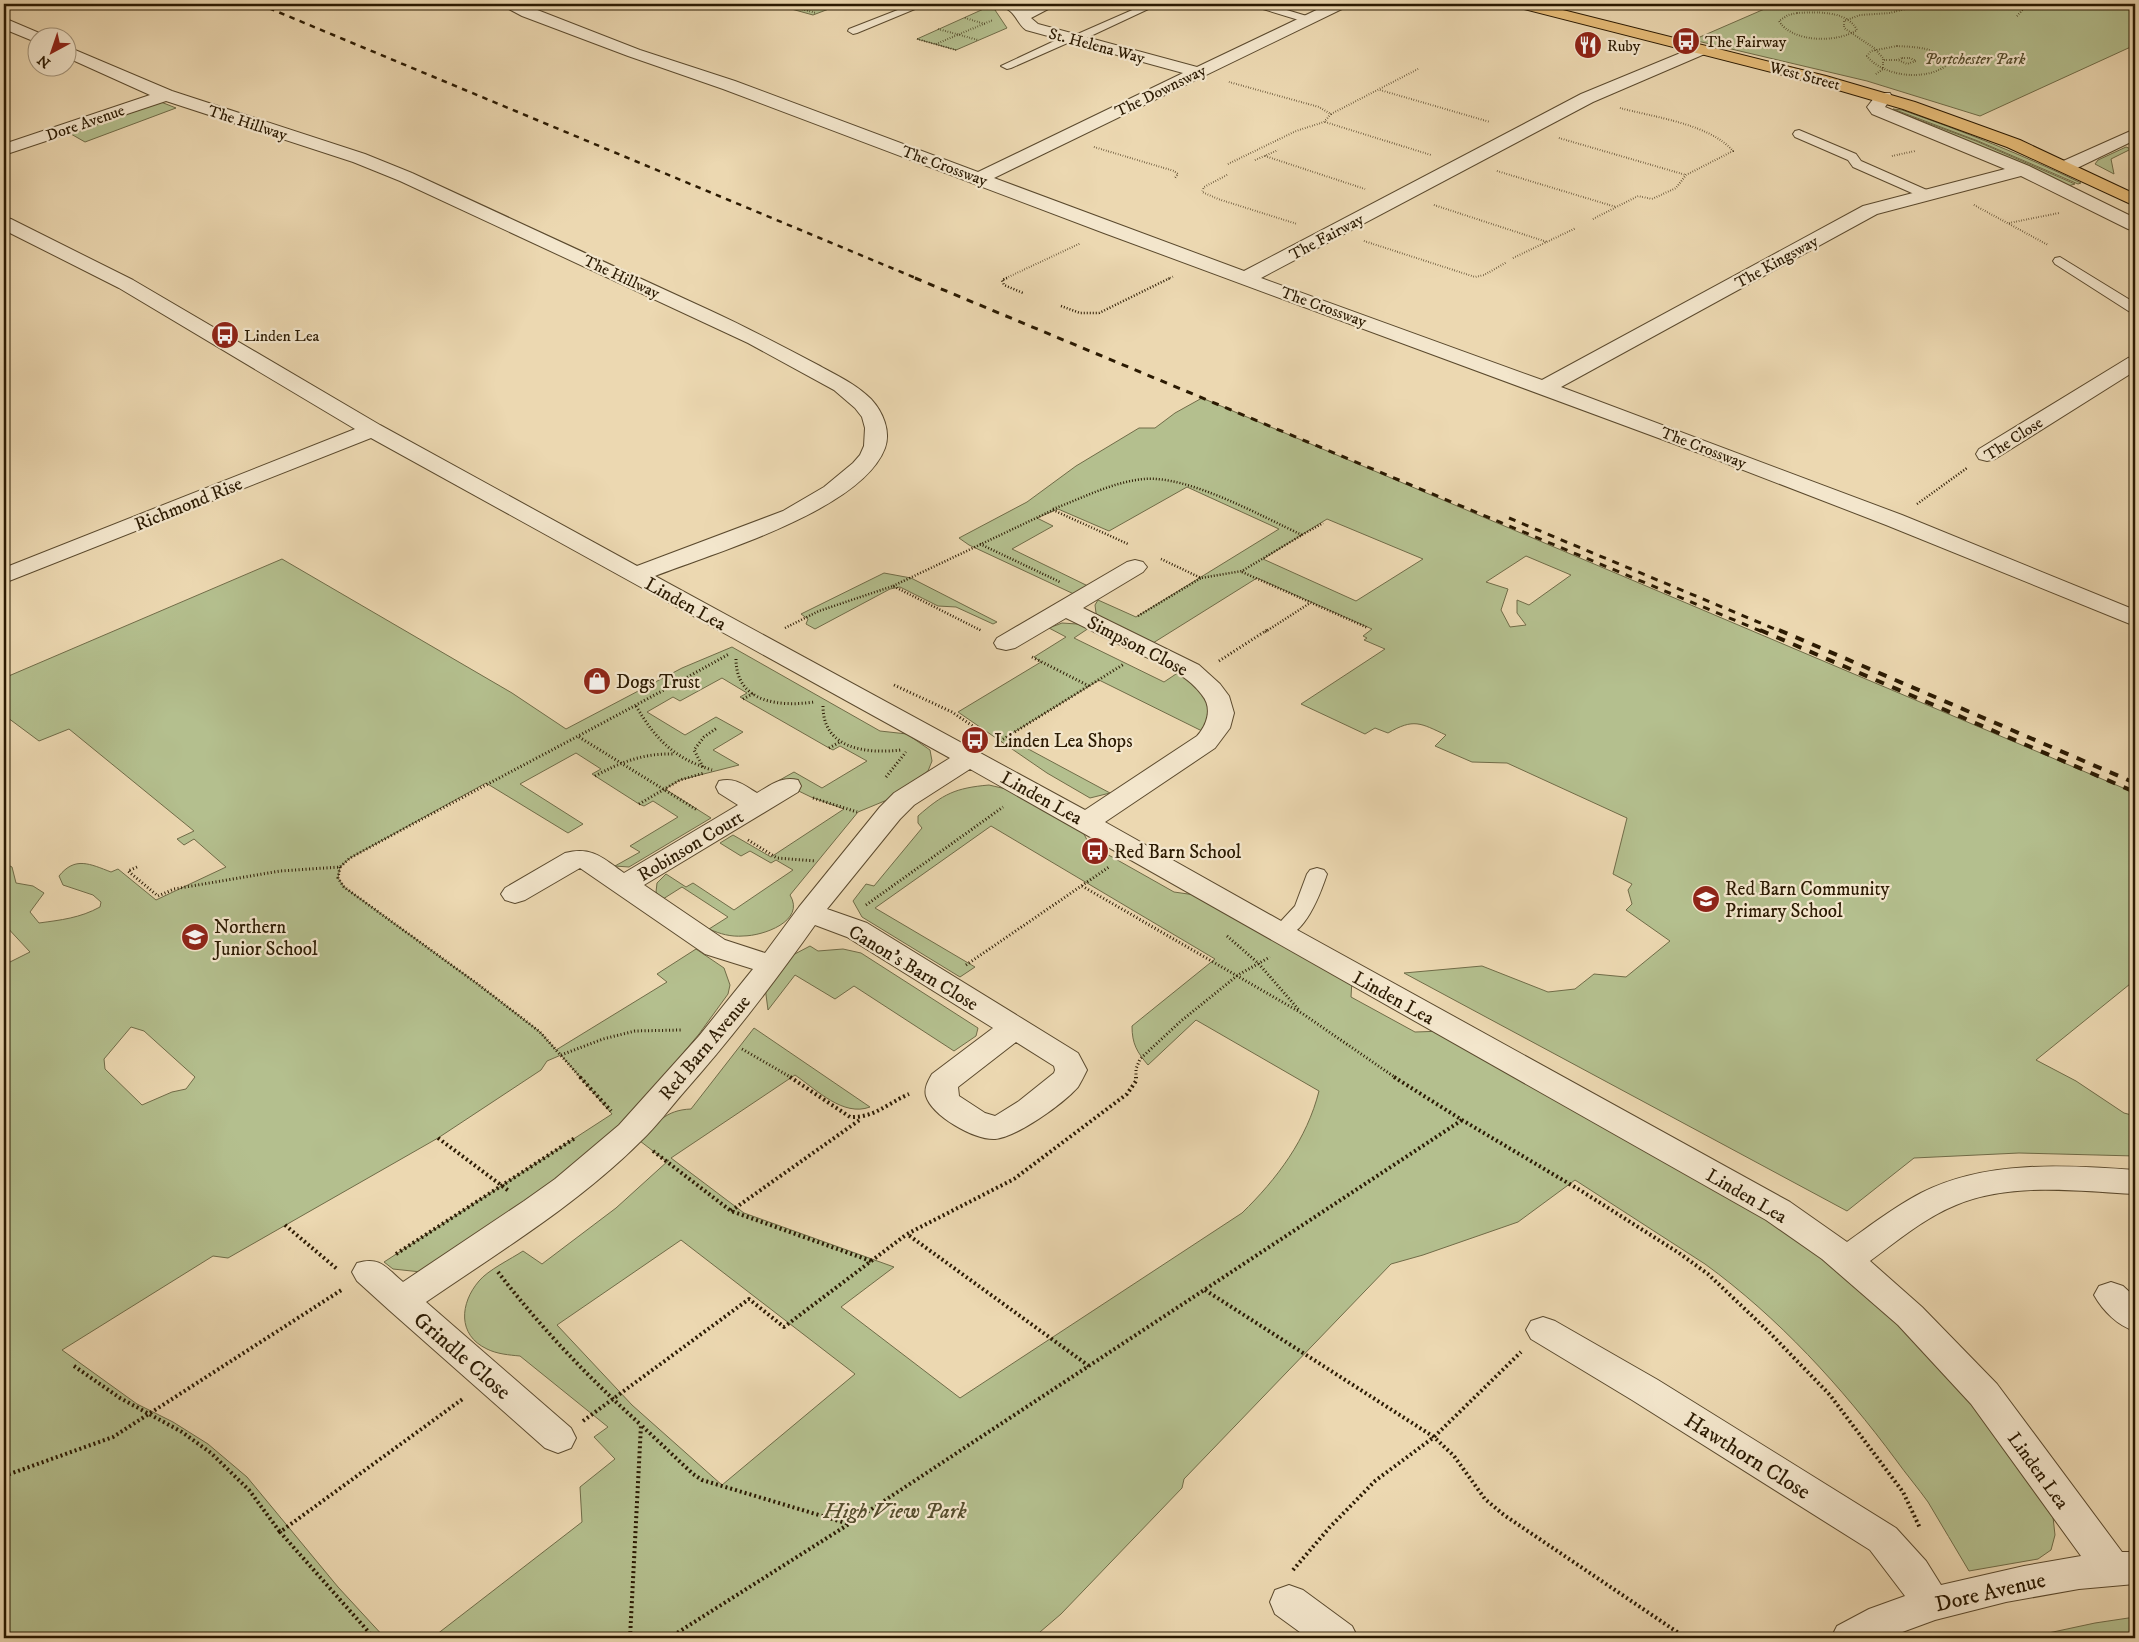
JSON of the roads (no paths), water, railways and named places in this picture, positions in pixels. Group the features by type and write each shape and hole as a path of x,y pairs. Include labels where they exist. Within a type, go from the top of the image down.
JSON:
{"main road":[{"name":"West Street","path":"1521,4 1884,97 1960,123 2068,166 2135,201"}],"street":[{"name":"The Crossway","path":"510,4 528,13 979,178 1111,229 1544,388 1894,520 2135,619"},
{"name":"St. Helena Way","path":"1008,4 1016,6 1026,24 1032,27 1196,73"},
{"path":"1021,14 1047,4"},
{"name":"The Downsway","path":"979,178 1306,19 1341,4"},
{"path":"528,13 550,6"},
{"path":"4,23 28,34"},
{"name":"The Fairway","path":"1246,278 1586,99 1701,50"},
{"name":"The Hillway","path":"78,57 132,82 166,95 359,158 424,185 755,339 841,386 863,403 873,416 876,428 875,446 870,457 861,468 832,492 791,516 635,575"},
{"name":"Dore Avenue","path":"4,150 166,95"},
{"path":"1884,97 1875,107 1878,110 2023,170 2135,225"},
{"path":"2068,166 2135,134"},
{"name":"The Kingsway","path":"1544,388 1854,218 1885,204 2023,170"},
{"name":"Linden Lea","path":"4,223 126,284 372,430 635,575 747,646 970,758 1029,790 1289,938 1778,1211 1834,1250 1910,1316 1984,1394 2123,1568"},
{"name":"The Close","path":"1987,454 2135,362"},
{"name":"Richmond Rise","path":"4,576 372,430"},
{"name":"Simpson Close","path":"1006,643 1087,595 1134,557"},
{"name":"Simpson Close","path":"1065,608 1197,675 1216,694 1221,714 1219,724 1206,742 1086,822"},
{"name":"Red Barn Avenue","path":"401,1301 481,1248 567,1187 618,1126 713,1039 890,813 904,799 970,758"},
{"name":"Robinson Court","path":"722,779 757,804"},
{"name":"Robinson Court","path":"624,885 788,786"},
{"name":"Robinson Court","path":"515,894 575,859 585,859 715,947 772,965"},
{"name":"Canon's Barn Close","path":"810,913 857,930 1067,1060 1071,1070 1066,1080 1009,1125 994,1128 980,1126 944,1102 940,1092 943,1082 1014,1028"},
{"path":"1846,1261 1920,1209 1946,1196 1977,1187 2000,1181 2020,1179 2135,1182"},
{"name":"Grindle Close","path":"361,1277 401,1301 558,1438"},
{"path":"2111,1295 2135,1318"},
{"name":"Hawthorn Close","path":"1543,1330 1638,1386 1883,1540 1922,1588"},
{"name":"Dore Avenue","path":"1851,1638 1922,1588 2038,1579 2123,1568"},
{"path":"1289,1602 1338,1638"}],"lane":[{"path":"853,31 922,4"},
{"path":"1007,66 1154,4"},
{"path":"1257,4 1306,19"},
{"path":"1799,134 1852,156 1857,163 1934,191"},
{"path":"2060,261 2135,309"},
{"path":"1289,938 1311,895 1317,874"}],"railway":[{"path":"259,4 918,279"},
{"path":"915,278 1763,632"},
{"path":"1509,518 1782,632"},
{"path":"1760,630 2135,792"},
{"path":"1779,630 2135,783"}],"place":[{"name":"The Fairway","path":"1686,41"},
{"name":"Ruby","path":"1588,45"},
{"name":"Linden Lea","path":"225,335"},
{"name":"Dogs Trust","path":"597,681"},
{"name":"Linden Lea Shops","path":"975,740"},
{"name":"Red Barn School","path":"1095,851"},
{"name":"Red Barn Community Primary School","path":"1706,899"},
{"name":"Northern Junior School","path":"195,937"}],"park label":[{"name":"Portchester Park","path":"1975,58"},
{"name":"High View Park","path":"895,1510"}]}
